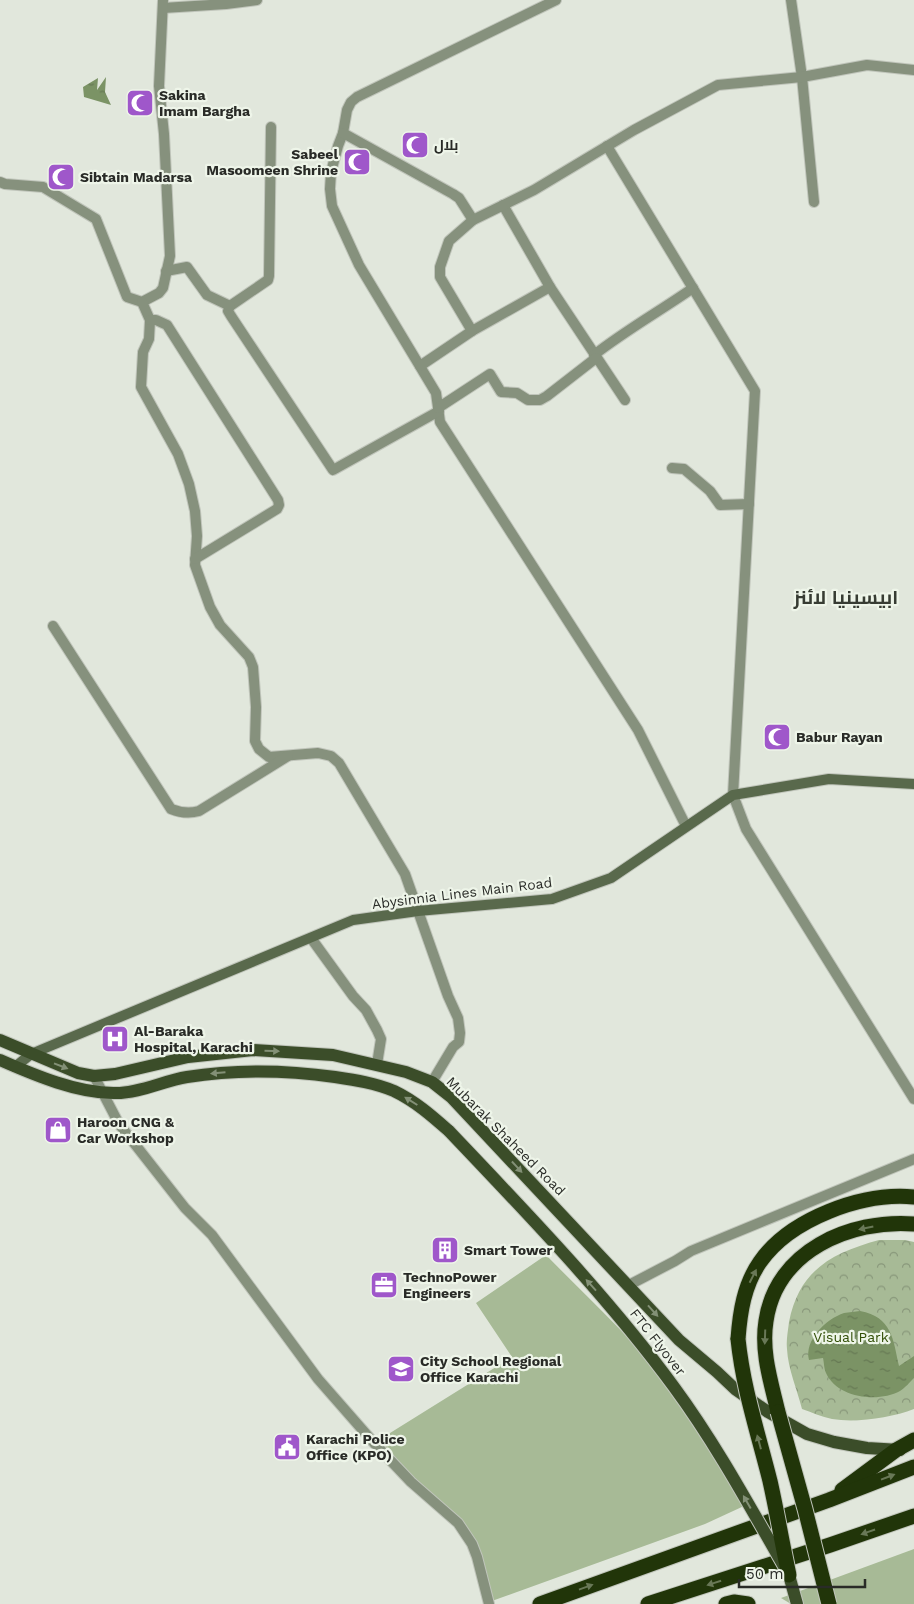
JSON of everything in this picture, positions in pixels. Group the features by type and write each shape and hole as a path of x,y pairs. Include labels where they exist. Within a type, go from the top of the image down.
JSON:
{"highway":[{"path":"789,1574 770,1482 740,1367 738,1339 745,1292 760,1262 779,1241 804,1222 837,1209 867,1201 914,1197"},
{"path":"829,1604 806,1509 778,1412 768,1369 765,1344 766,1320 774,1293 787,1272 802,1255 827,1239 852,1231 881,1225 914,1224"},
{"path":"829,1500 896,1450 914,1440"},
{"path":"540,1604 829,1500 914,1467"},
{"path":"648,1604 914,1516"},
{"path":"726,1604 734,1602 748,1604"}],"main road":[{"name":"Mubarak Shaheed Road","path":"0,1040 78,1073 94,1076 115,1074 188,1057 253,1050 333,1055 406,1072 432,1082 451,1097 679,1340 735,1389 768,1412 807,1434 867,1448 896,1450 914,1448"},
{"path":"0,1060 52,1080 102,1093"},
{"name":"FTC Flyover","path":"102,1093 133,1091 184,1078 217,1073 272,1071 310,1074 372,1084 412,1101 427,1112 449,1131 494,1178 624,1323 674,1387 718,1450 789,1574 797,1604"}],"street":[{"path":"0,182 43,187 96,219 127,297 142,302 159,293 163,288 170,256 164,134 159,86 163,7 226,4 257,0"},
{"path":"556,0 357,97 351,102 331,172 332,206 359,265 436,393 440,422 638,730 686,826"},
{"path":"791,0 802,77 814,202"},
{"path":"472,331 440,277 440,267 449,241 473,220 534,190 607,146 718,85 802,77 867,65 914,70"},
{"path":"271,127 270,276 268,280 230,306 228,311 332,470 438,410 490,374 502,392 517,393 528,400 540,400 625,331 647,319 693,288"},
{"path":"343,133 459,198 473,220"},
{"path":"607,146 755,391 733,795 746,829 914,1099"},
{"path":"503,205 550,287 625,400"},
{"path":"166,271 187,267 207,295 230,306"},
{"path":"420,366 472,331 550,287"},
{"path":"142,302 150,320 149,339 142,352 141,387 178,454 189,484 195,512 197,536 195,565 199,580 220,625 249,658 253,667 256,707 255,741 259,749 269,756 318,753 331,756 339,763 405,874 448,996 458,1018 460,1033 459,1042 453,1047 432,1082"},
{"path":"150,320 156,320 167,325 278,500 279,505 195,559"},
{"path":"672,468 684,469 710,492 720,504 749,504"},
{"path":"53,626 171,809 190,814 199,811 289,756"},
{"name":"Abysinnia Lines Main Road","path":"15,1067 31,1054 353,920 418,911 552,899 610,878 733,795 829,779 914,784"},
{"path":"311,938 353,996 366,1010 377,1030 381,1039 376,1064"},
{"path":"94,1076 120,1124 185,1208 212,1235 318,1379 411,1482 458,1523 478,1557 489,1604"},
{"path":"628,1285 700,1247 914,1159"}],"green space":[{"name":"Visual Park","path":"879,1240 914,1242 914,1409 884,1417 841,1420 820,1416 802,1409 791,1372 787,1349 789,1322 794,1304 809,1277 820,1266 847,1251"},
{"path":"546,1255 624,1333 667,1383 698,1428 744,1506 705,1524 489,1602 472,1544 374,1443 512,1357 476,1303"},
{"path":"914,1549 914,1604 791,1604 781,1598"}],"water":[{"path":"106,77 105,92 111,105 84,97 83,87 98,78 97,90"},
{"path":"860,1311 879,1318 885,1324 895,1347 899,1366 914,1356 914,1378 906,1387 891,1395 870,1397 848,1393 831,1381 825,1371 823,1358 809,1360 808,1352 813,1338 824,1325 844,1313"}],"place":[{"name":"Sakina Imam Bargha","path":"140,103"},
{"name":"بلال","path":"415,145"},
{"name":"Sabeel Masoomeen Shrine","path":"357,162"},
{"name":"Sibtain Madarsa","path":"61,177"},
{"name":"Babur Rayan","path":"777,737"},
{"name":"Al-Baraka Hospital, Karachi","path":"115,1039"},
{"name":"Haroon CNG & Car Workshop","path":"58,1130"},
{"name":"Smart Tower","path":"445,1250"},
{"name":"TechnoPower Engineers","path":"384,1285"},
{"name":"City School Regional Office Karachi","path":"401,1369"},
{"name":"Karachi Police Office (KPO)","path":"287,1447"}],"district":[{"name":"ابيسينيا لائنز","path":"846,597"}]}
